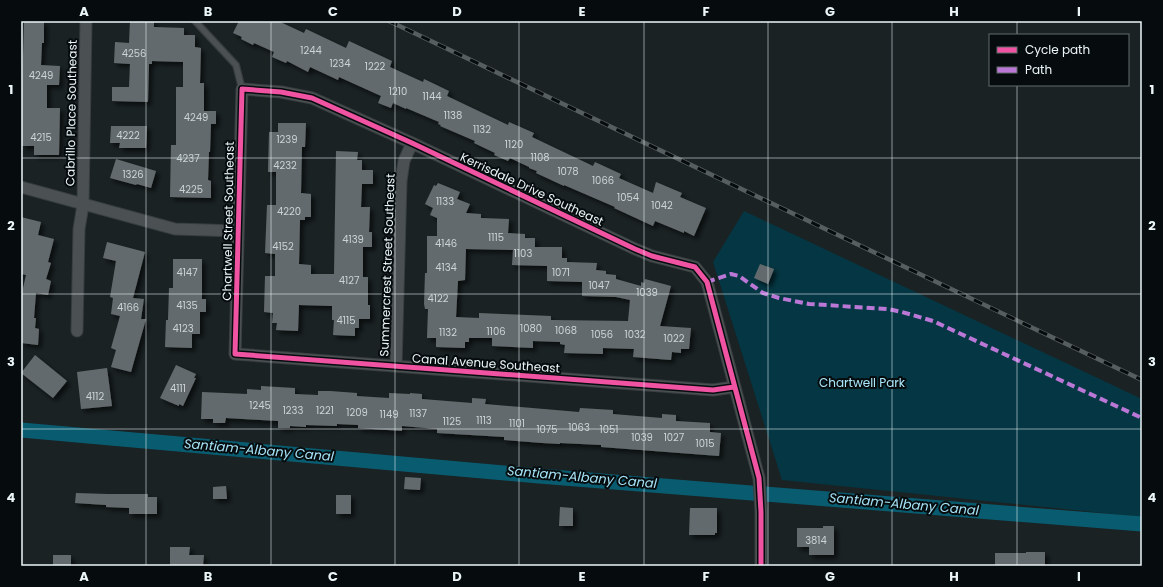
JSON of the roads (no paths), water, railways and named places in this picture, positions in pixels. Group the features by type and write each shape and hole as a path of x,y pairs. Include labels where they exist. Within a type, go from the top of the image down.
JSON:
{"street":[{"name":"Cabrillo Place Southeast","path":"77,331 79,228 83,205 86,21"},
{"name":"Kerrisdale Drive Southeast","path":"242,89 281,92 312,98 412,143 652,256 695,267 707,282 759,478 762,566"},
{"name":"Chartwell Street Southeast","path":"235,354 237,231 242,89"},
{"name":"Summercrest Street Southeast","path":"396,366 401,181 404,161 412,143"},
{"path":"21,187 175,229 237,231"},
{"name":"Canal Avenue Southeast","path":"235,354 713,390 734,387"}],"lane":[{"path":"195,21 236,65 242,89"}],"waterway":[{"name":"Santiam-Albany Canal","path":"21,430 539,476 1142,524"}],"railway":[{"path":"389,21 1142,380"}],"park label":[{"name":"Chartwell Park","path":"862,382"}]}
